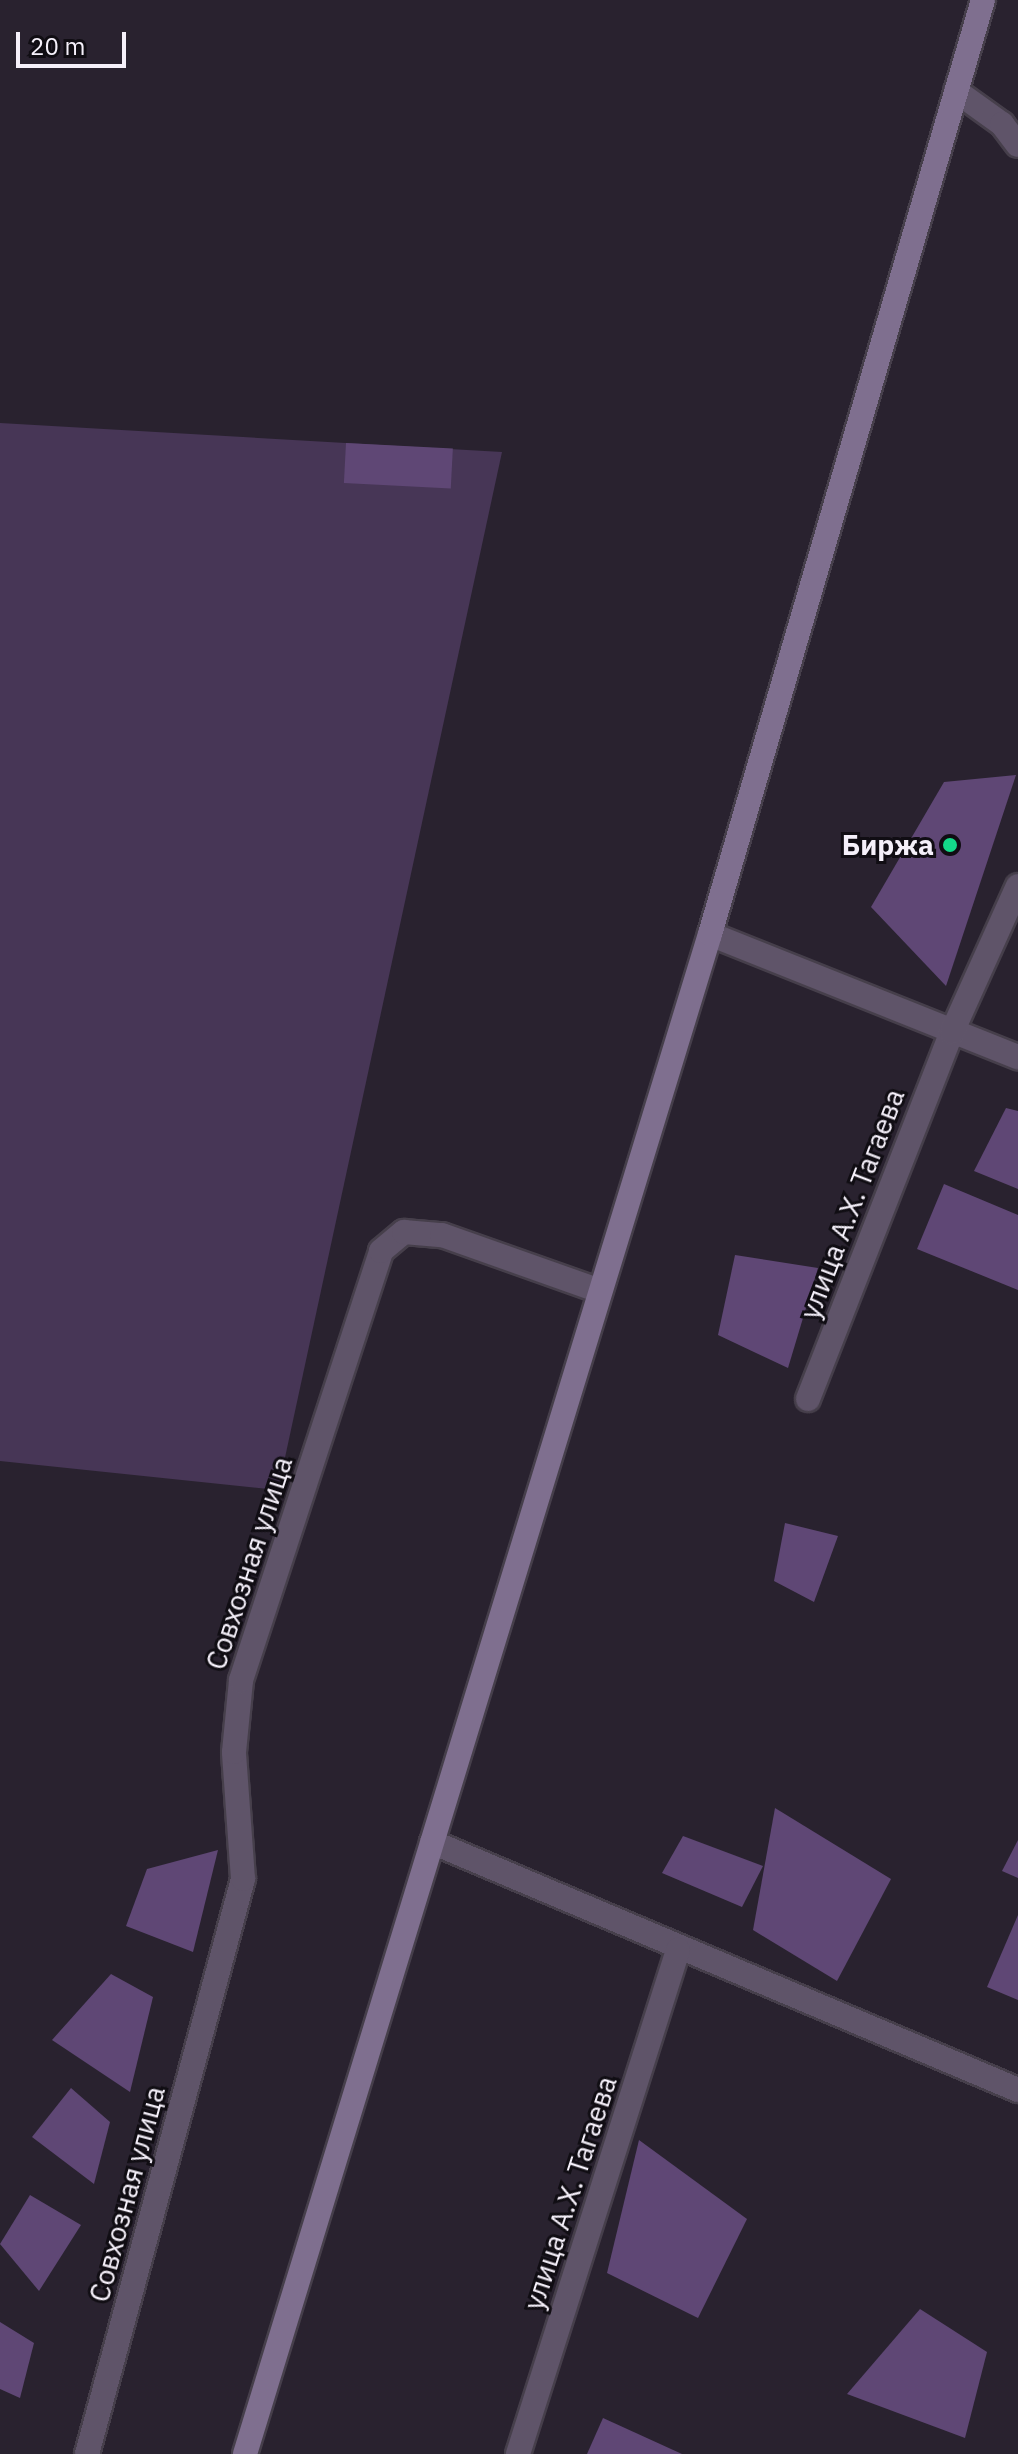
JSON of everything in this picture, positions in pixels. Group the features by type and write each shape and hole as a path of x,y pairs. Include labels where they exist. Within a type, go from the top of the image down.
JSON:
{"main road":[{"path":"245,2454 710,934 983,0"}],"street":[{"path":"956,91 1002,124 1018,145"},
{"name":"улица А.Х. Тагаева","path":"808,1399 952,1032 1018,886"},
{"path":"710,934 1018,1057"},
{"name":"Совхозная улица","path":"87,2454 243,1879 234,1752 241,1680 381,1251 404,1232 442,1235 600,1291"},
{"path":"432,1842 678,1950 1018,2090"},
{"name":"улица А.Х. Тагаева","path":"518,2454 678,1950"}],"shaded area":[{"path":"0,423 502,452 278,1490 0,1461"}],"building":[{"path":"346,443 453,449 451,489 344,483"},
{"name":"Биржа","path":"1016,775 946,986 871,907 944,782"},
{"path":"1006,1108 1018,1111 1018,1189 974,1171"},
{"path":"944,1184 1018,1215 1018,1290 917,1249"},
{"path":"735,1255 818,1268 788,1368 718,1335"},
{"path":"785,1523 838,1536 814,1602 774,1581"},
{"path":"775,1808 891,1879 837,1981 753,1930"},
{"path":"683,1836 763,1866 742,1907 662,1873"},
{"path":"1018,1840 1018,1878 1002,1871"},
{"path":"218,1850 193,1952 126,1926 147,1869"},
{"path":"1018,1915 1018,2000 987,1987"},
{"path":"111,1974 153,1997 130,2092 52,2040"},
{"path":"71,2088 110,2122 94,2184 32,2137"},
{"path":"639,2140 747,2219 698,2318 607,2273"},
{"path":"30,2195 81,2225 39,2291 0,2244"},
{"path":"920,2309 987,2352 965,2438 847,2394"},
{"path":"0,2322 34,2343 20,2398 0,2389"},
{"path":"603,2418 682,2454 587,2454"}],"place":[{"name":"Биржа","path":"950,845"}]}
